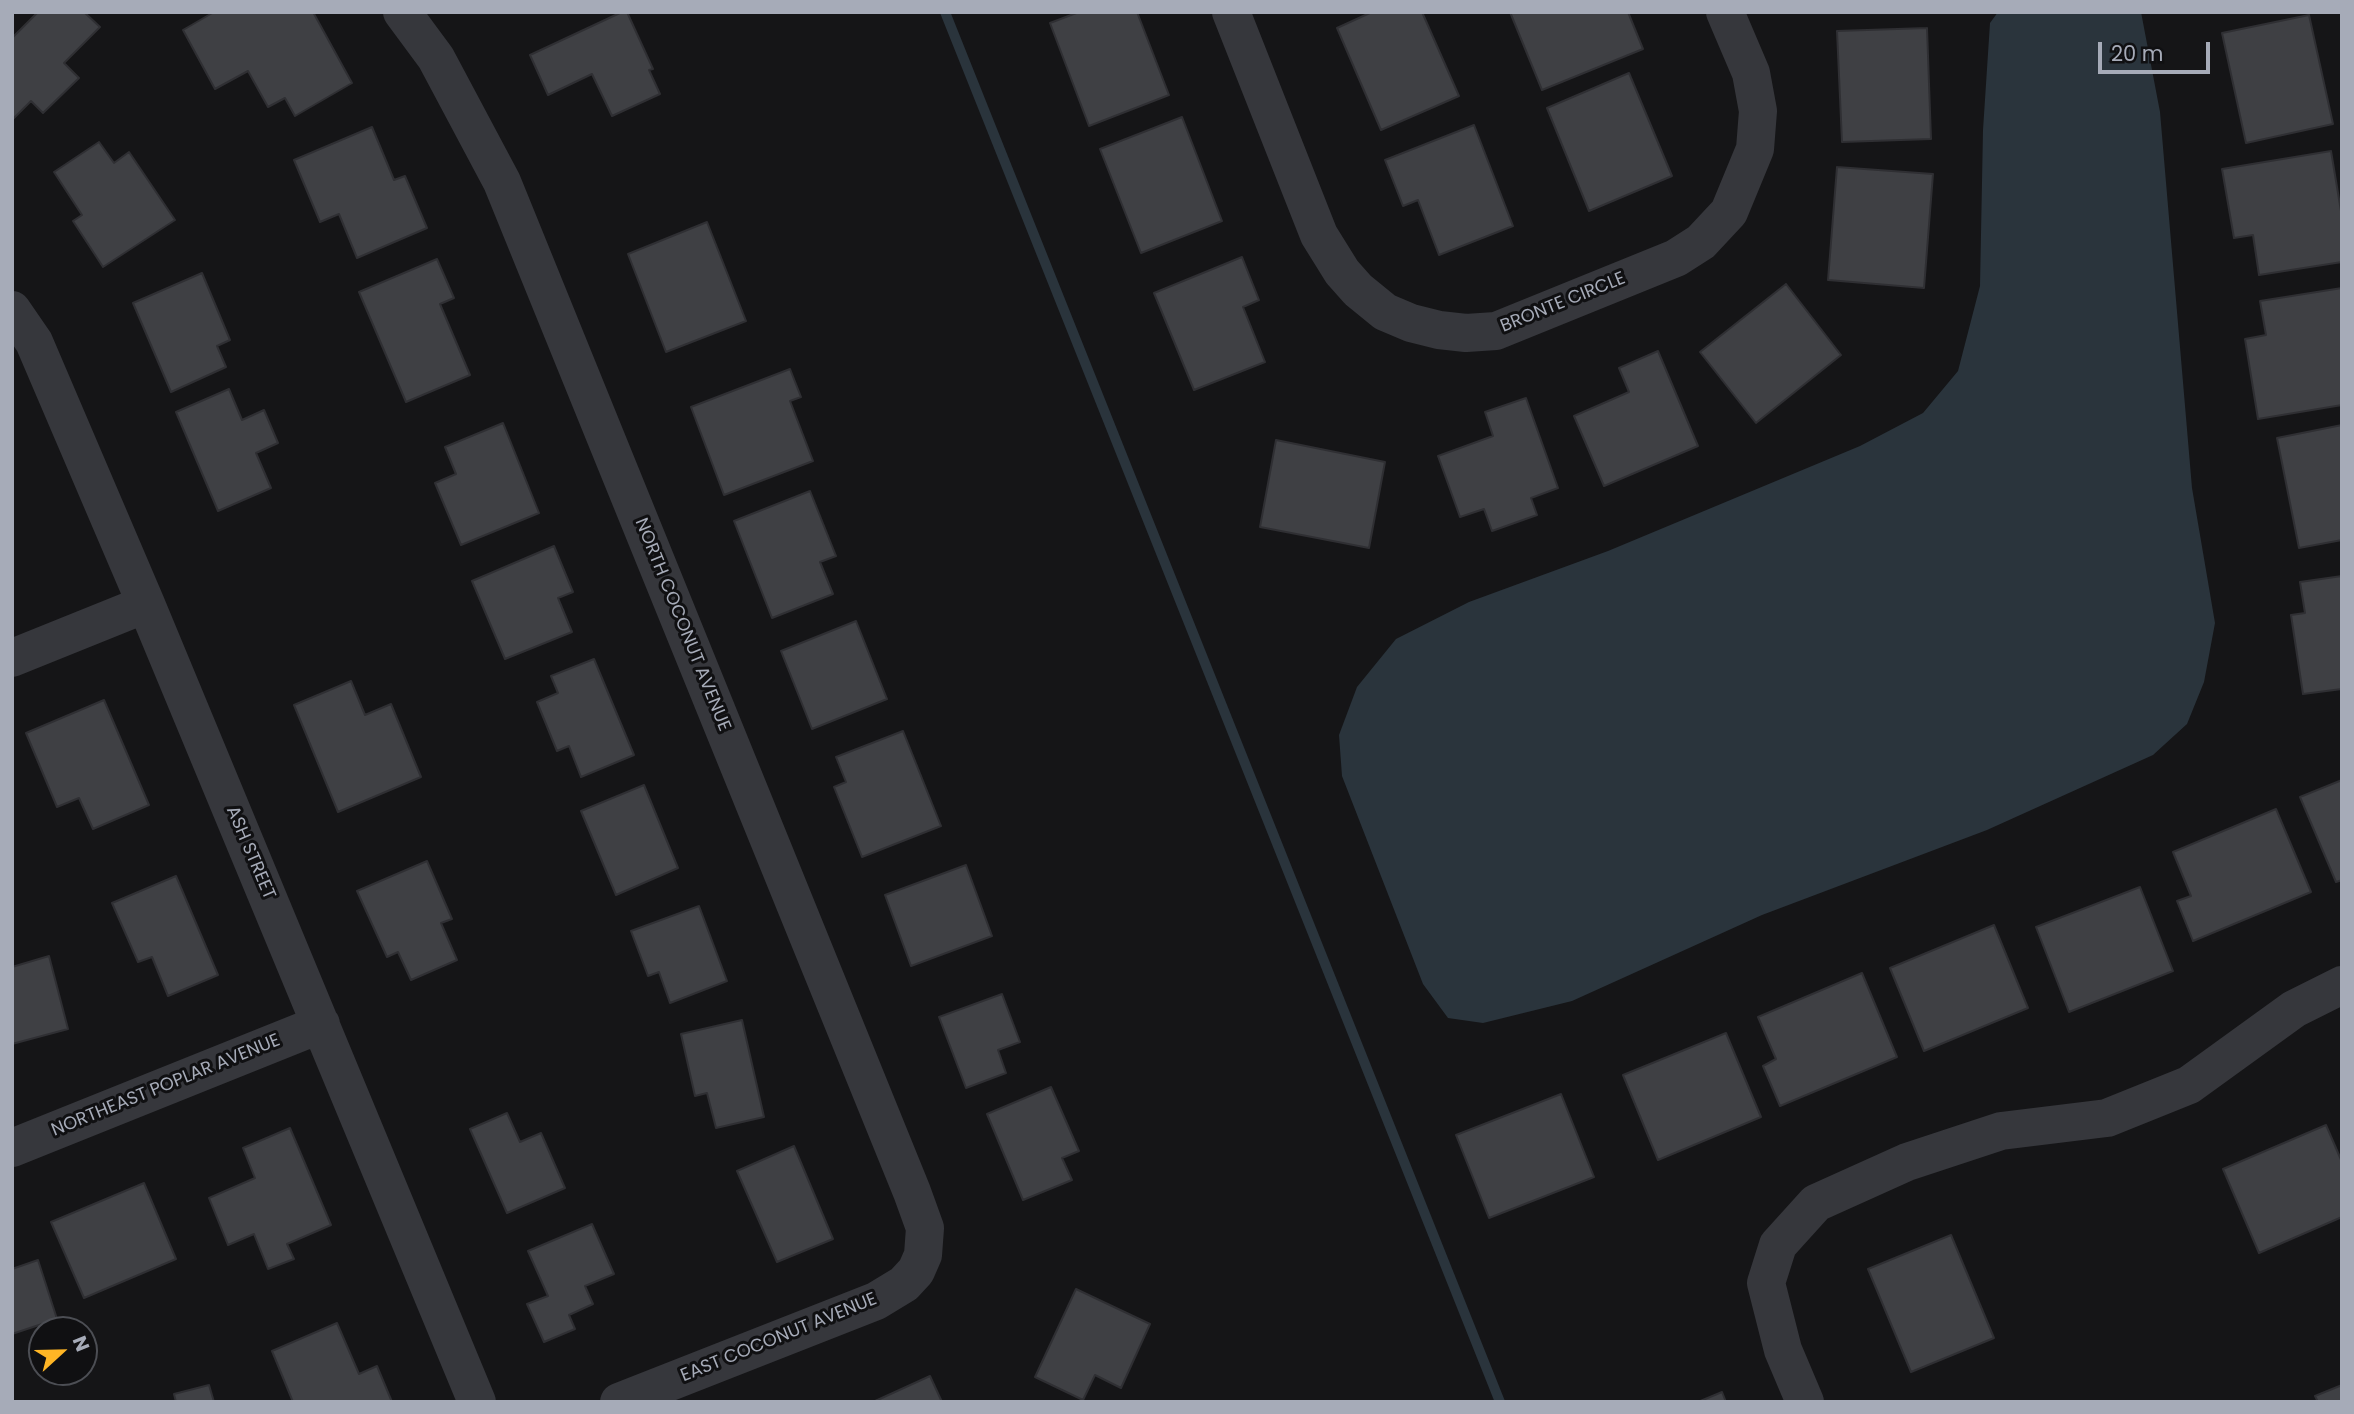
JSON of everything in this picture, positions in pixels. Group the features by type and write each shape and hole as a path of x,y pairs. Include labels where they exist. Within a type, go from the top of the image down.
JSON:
{"street":[{"name":"NORTH COCONUT AVENUE","path":"402,12 436,58 502,182 912,1192 925,1228 923,1255"},
{"name":"BRONTE CIRCLE","path":"1231,12 1319,234 1342,272 1358,290 1385,312 1410,323 1439,330 1466,332 1496,331 1676,258 1701,242 1729,212 1755,149 1758,111 1751,73 1725,12"},
{"name":"ASH STREET","path":"12,310 34,342 146,604 477,1402"},
{"path":"12,658 146,604"},
{"path":"1805,1402 1783,1350 1766,1283 1778,1245 1816,1203 1907,1162 2001,1131 2108,1118 2189,1086 2294,1009 2342,985"},
{"name":"NORTHEAST POPLAR AVENUE","path":"12,1148 321,1024"},
{"name":"EAST COCONUT AVENUE","path":"619,1402 876,1301 904,1284 916,1271 923,1255"}],"shaded area":[{"path":"1998,12 2141,12 2160,112 2192,488 2215,623 2204,682 2187,724 2153,755 1987,830 1762,915 1572,1001 1483,1023 1448,1018 1423,984 1342,776 1339,735 1357,687 1396,639 1469,602 1608,551 1860,446 1923,413 1958,371 1980,286 1983,130 1990,23"}],"building":[{"path":"38,12 84,12 100,27 64,63 79,78 43,113 31,101 12,120 12,38"},
{"path":"214,12 313,12 352,83 295,116 285,98 268,107 248,71 215,89 183,30"},
{"path":"627,12 653,69 649,70 660,94 612,116 592,74 548,95 530,55"},
{"path":"1079,12 1137,12 1169,95 1089,126 1050,23"},
{"path":"1372,12 1422,12 1459,96 1381,130 1337,28"},
{"path":"1510,12 1628,12 1643,49 1542,90"},
{"path":"2309,15 2333,124 2246,143 2222,33"},
{"path":"1927,28 1931,139 1842,142 1837,31"},
{"path":"1629,73 1672,176 1589,211 1547,108"},
{"path":"1182,117 1222,221 1141,253 1100,149"},
{"path":"1474,125 1513,226 1439,255 1418,200 1403,206 1385,160"},
{"path":"372,127 394,180 405,176 427,228 357,258 339,214 320,222 294,160"},
{"path":"99,142 114,163 129,152 175,220 103,267 73,221 82,215 54,172"},
{"path":"2331,151 2342,217 2342,262 2259,275 2253,235 2234,238 2222,169"},
{"path":"1837,167 1933,174 1924,288 1828,280"},
{"path":"707,222 746,321 666,352 628,254"},
{"path":"1242,257 1259,300 1243,307 1265,362 1194,390 1154,293"},
{"path":"437,259 454,298 440,304 470,375 406,402 359,292"},
{"path":"202,273 230,340 217,346 226,367 171,392 133,303"},
{"path":"1786,284 1841,355 1756,423 1700,352"},
{"path":"2342,288 2342,405 2258,419 2245,339 2266,335 2260,301"},
{"path":"1658,351 1698,446 1604,486 1574,416 1629,392 1619,368"},
{"path":"790,369 801,397 790,401 813,461 724,495 691,407"},
{"path":"229,389 242,420 264,410 278,443 256,453 271,488 218,511 176,412"},
{"path":"1526,398 1558,488 1531,498 1537,515 1492,531 1484,509 1460,517 1438,456 1493,436 1485,412"},
{"path":"503,423 539,513 461,545 435,483 456,474 445,447"},
{"path":"2342,425 2342,540 2299,548 2277,438"},
{"path":"1276,440 1385,462 1369,548 1260,527"},
{"path":"810,491 836,556 820,562 833,594 772,618 734,521"},
{"path":"554,546 573,592 558,598 572,632 505,659 472,581"},
{"path":"2342,576 2342,689 2303,694 2291,615 2305,613 2300,582"},
{"path":"856,621 887,699 812,729 781,651"},
{"path":"594,659 634,755 581,777 569,746 557,751 537,702 558,693 551,676"},
{"path":"351,681 365,715 391,704 421,777 338,812 294,705"},
{"path":"104,700 149,805 93,829 79,798 57,807 26,733"},
{"path":"903,731 941,826 862,857 834,787 846,782 836,757"},
{"path":"2342,780 2342,880 2336,882 2300,797"},
{"path":"644,785 678,868 616,895 581,811"},
{"path":"2276,809 2311,892 2193,941 2177,901 2191,896 2173,852"},
{"path":"427,861 452,919 441,923 457,960 411,980 398,952 387,957 357,891"},
{"path":"966,865 992,936 911,966 885,895"},
{"path":"176,876 218,975 168,996 152,957 138,962 112,903"},
{"path":"2140,887 2173,971 2069,1012 2036,927"},
{"path":"699,906 727,981 670,1003 659,972 648,976 631,931"},
{"path":"1994,925 2028,1008 1924,1051 1890,968"},
{"path":"49,956 68,1029 12,1044 12,967"},
{"path":"1862,973 1897,1057 1780,1106 1763,1066 1776,1059 1758,1017"},
{"path":"1002,994 1020,1042 998,1050 1006,1073 966,1088 939,1017"},
{"path":"742,1020 764,1117 716,1128 707,1093 695,1096 681,1034"},
{"path":"1726,1033 1761,1117 1658,1160 1623,1075"},
{"path":"1051,1087 1079,1151 1062,1158 1072,1180 1023,1200 987,1114"},
{"path":"1561,1094 1594,1177 1489,1218 1456,1135"},
{"path":"507,1113 520,1142 541,1133 565,1188 507,1213 470,1129"},
{"path":"2326,1125 2342,1162 2342,1217 2259,1253 2223,1169"},
{"path":"290,1128 331,1225 287,1244 294,1259 268,1269 254,1234 228,1245 209,1198 255,1178 243,1148"},
{"path":"794,1146 833,1239 777,1262 737,1171"},
{"path":"144,1183 176,1259 84,1298 51,1222"},
{"path":"592,1224 614,1274 585,1286 593,1304 569,1315 575,1329 544,1342 527,1304 548,1296 528,1251"},
{"path":"1951,1235 1994,1338 1911,1372 1868,1269"},
{"path":"38,1260 56,1316 28,1316 28,1329 12,1334 12,1269"},
{"path":"1076,1289 1150,1324 1121,1388 1095,1375 1083,1400 1035,1377"},
{"path":"337,1323 359,1374 377,1366 392,1402 293,1402 272,1351"},
{"path":"930,1376 942,1402 873,1402"},
{"path":"209,1385 214,1402 176,1402 174,1394"},
{"path":"2342,1385 2342,1402 2318,1402 2315,1396"},
{"path":"1722,1392 1726,1402 1698,1402"}],"waterway":[{"path":"945,12 1500,1402"}]}
